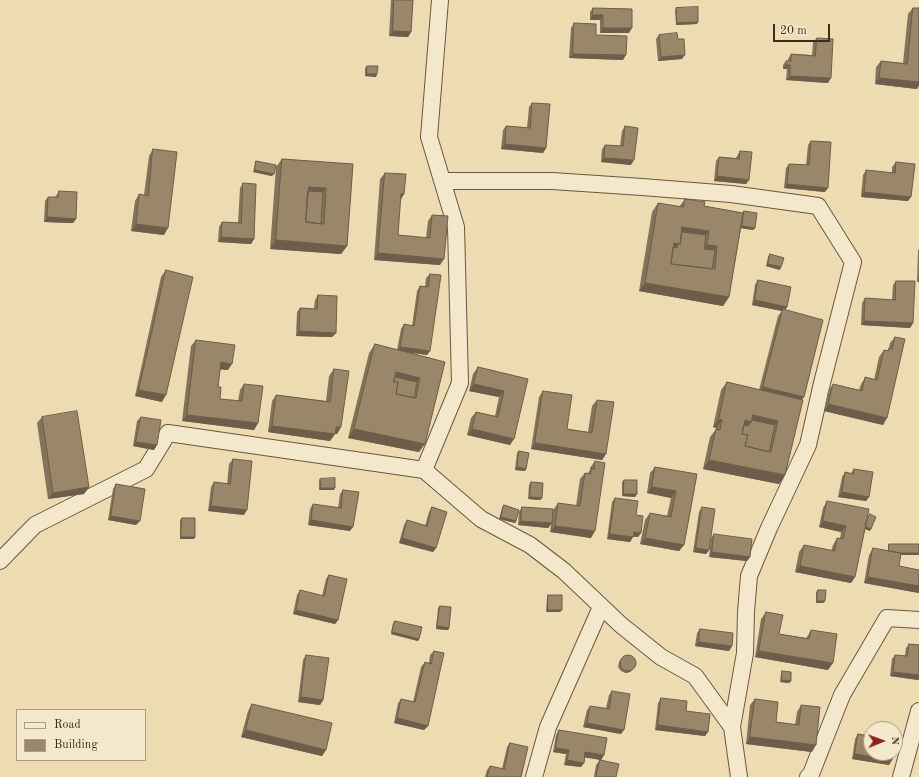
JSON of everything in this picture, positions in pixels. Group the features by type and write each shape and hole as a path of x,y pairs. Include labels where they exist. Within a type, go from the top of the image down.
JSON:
{"street":[{"path":"424,470 460,383 456,227 429,138 440,0"},
{"path":"442,181 552,181 731,194 818,206 853,262 822,382 808,445 769,528 749,576 745,653 732,727 739,777"},
{"path":"0,561 35,525 146,469 168,433 424,470 481,519 530,545 564,571 621,625 661,657 695,676 732,727"},
{"path":"534,777 548,727 601,607"},
{"path":"808,777 811,774 842,695 887,618 919,620"},
{"path":"901,777 919,711"}],"building":[{"path":"394,0 413,0 411,32 393,31"},
{"path":"698,7 698,22 677,23 676,8"},
{"path":"593,8 632,9 632,28 603,28 603,15 593,15"},
{"path":"913,8 919,8 919,82 879,78 881,61 907,64"},
{"path":"574,23 596,24 596,35 627,36 626,55 573,54"},
{"path":"677,33 678,39 684,39 685,55 661,57 659,35"},
{"path":"817,38 833,39 831,78 790,76 790,65 786,65 786,61 791,61 791,54 815,56"},
{"path":"367,66 378,66 377,74 367,74"},
{"path":"532,103 550,104 546,148 505,144 506,126 530,128"},
{"path":"625,126 638,128 634,160 604,158 605,145 623,146"},
{"path":"811,141 831,142 828,188 787,184 789,164 809,165"},
{"path":"153,149 177,152 168,228 136,224 139,194 148,196"},
{"path":"740,151 752,152 749,180 717,176 719,157 739,159"},
{"path":"282,159 353,164 347,246 276,240","holes":["309,187 326,188 324,224 306,222"]},
{"path":"256,161 276,165 274,174 255,170"},
{"path":"896,162 915,164 911,197 864,192 866,170 895,173"},
{"path":"385,173 406,174 404,194 401,194 398,235 430,238 432,215 448,216 444,259 378,253"},
{"path":"243,183 256,184 254,239 221,237 222,222 241,223"},
{"path":"59,191 77,192 76,219 47,217 48,197 58,197"},
{"path":"308,191 323,192 321,224 306,222"},
{"path":"685,199 705,202 704,206 743,213 729,297 645,283 658,203 683,207","holes":["682,227 709,231 707,245 717,246 715,269 671,264 674,243 680,244"]},
{"path":"744,211 757,213 755,228 742,226"},
{"path":"682,232 706,235 704,249 715,250 712,269 671,264 673,247 677,248 678,243 680,244"},
{"path":"770,254 784,258 781,267 768,264"},
{"path":"166,270 193,277 166,395 139,390"},
{"path":"430,274 441,275 430,351 400,347 404,324 414,326 420,286 428,287"},
{"path":"758,280 791,287 787,307 755,300"},
{"path":"896,281 915,281 913,323 864,321 865,298 895,300"},
{"path":"318,295 337,296 336,333 299,331 300,308 317,309"},
{"path":"783,309 823,320 804,397 763,387"},
{"path":"895,337 905,339 887,418 828,404 833,384 862,391 865,377 877,380 884,350 888,351 889,348 892,349"},
{"path":"196,340 235,345 232,364 221,362 218,387 221,387 220,399 242,401 244,384 263,386 258,423 187,415"},
{"path":"375,344 445,362 425,444 354,429","holes":["396,372 420,378 416,398 396,394 398,382 394,382"]},
{"path":"478,367 528,379 514,439 472,429 476,412 498,417 504,391 474,384"},
{"path":"334,369 349,371 341,427 336,427 335,434 272,426 276,395 330,402"},
{"path":"395,377 417,382 414,398 396,394 398,382 394,382"},
{"path":"727,382 803,400 785,475 709,460 716,429 720,430 722,420 719,419","holes":["753,415 778,421 771,452 745,446 748,435 742,434 745,420 751,422"]},
{"path":"543,391 572,395 567,429 592,433 597,400 614,402 606,454 535,443"},
{"path":"77,411 89,487 53,493 42,417"},
{"path":"141,417 161,420 157,445 136,442"},
{"path":"752,420 775,425 769,452 745,446 748,435 742,434 744,425 748,426"},
{"path":"519,451 529,453 526,469 517,467"},
{"path":"233,459 252,461 247,510 211,506 214,482 230,484"},
{"path":"595,461 605,463 595,531 555,526 558,503 580,506 585,473 591,474 591,468 594,469"},
{"path":"655,467 697,474 684,545 645,538 650,513 671,517 676,491 652,487"},
{"path":"854,469 873,472 869,497 842,492 845,472 853,474"},
{"path":"335,478 335,488 321,488 320,479"},
{"path":"624,480 637,480 637,494 624,494"},
{"path":"531,482 543,483 542,498 530,497"},
{"path":"116,484 145,489 140,521 111,516"},
{"path":"343,490 359,492 353,527 311,520 313,504 341,508"},
{"path":"615,498 638,501 636,515 643,516 641,533 634,532 633,537 610,534"},
{"path":"827,501 869,509 855,577 800,566 804,545 835,551 837,538 843,539 846,526 823,521"},
{"path":"504,505 519,510 516,521 501,517"},
{"path":"432,507 447,512 436,548 402,538 407,520 427,526"},
{"path":"522,507 553,509 552,523 521,521"},
{"path":"702,507 715,509 709,550 696,548"},
{"path":"870,514 876,517 871,529 865,526"},
{"path":"182,518 195,518 195,537 181,537"},
{"path":"714,534 752,539 750,557 712,552"},
{"path":"889,544 919,544 919,553 899,553 889,551"},
{"path":"873,548 901,553 899,566 919,570 919,586 868,577"},
{"path":"329,575 347,579 338,620 296,610 300,590 324,596"},
{"path":"818,590 826,590 825,601 817,601"},
{"path":"548,595 562,595 562,610 548,610"},
{"path":"440,606 451,607 449,628 437,626"},
{"path":"766,612 783,615 779,634 809,639 811,630 837,634 833,663 759,651"},
{"path":"395,621 422,627 419,639 392,632"},
{"path":"700,629 733,633 732,646 699,642"},
{"path":"909,644 919,645 919,675 893,672 895,655 907,656"},
{"path":"434,651 444,653 428,726 397,718 401,699 415,702 425,662 431,664"},
{"path":"306,655 329,658 323,700 301,697"},
{"path":"628,655 635,660 636,663 631,670 628,671 621,666 620,663 625,656"},
{"path":"782,671 791,672 791,681 782,680"},
{"path":"612,691 630,694 624,730 587,723 590,706 609,709"},
{"path":"661,698 687,701 686,711 710,714 708,732 658,725"},
{"path":"755,699 778,702 776,722 799,725 801,705 820,707 816,745 750,737"},
{"path":"252,704 332,723 326,750 246,730"},
{"path":"559,730 607,738 604,755 585,752 584,763 567,760 569,750 556,748"},
{"path":"858,734 863,735 863,755 855,754"},
{"path":"510,743 528,747 521,777 487,777 490,766 504,769"},
{"path":"600,760 619,764 616,777 596,777"}]}
